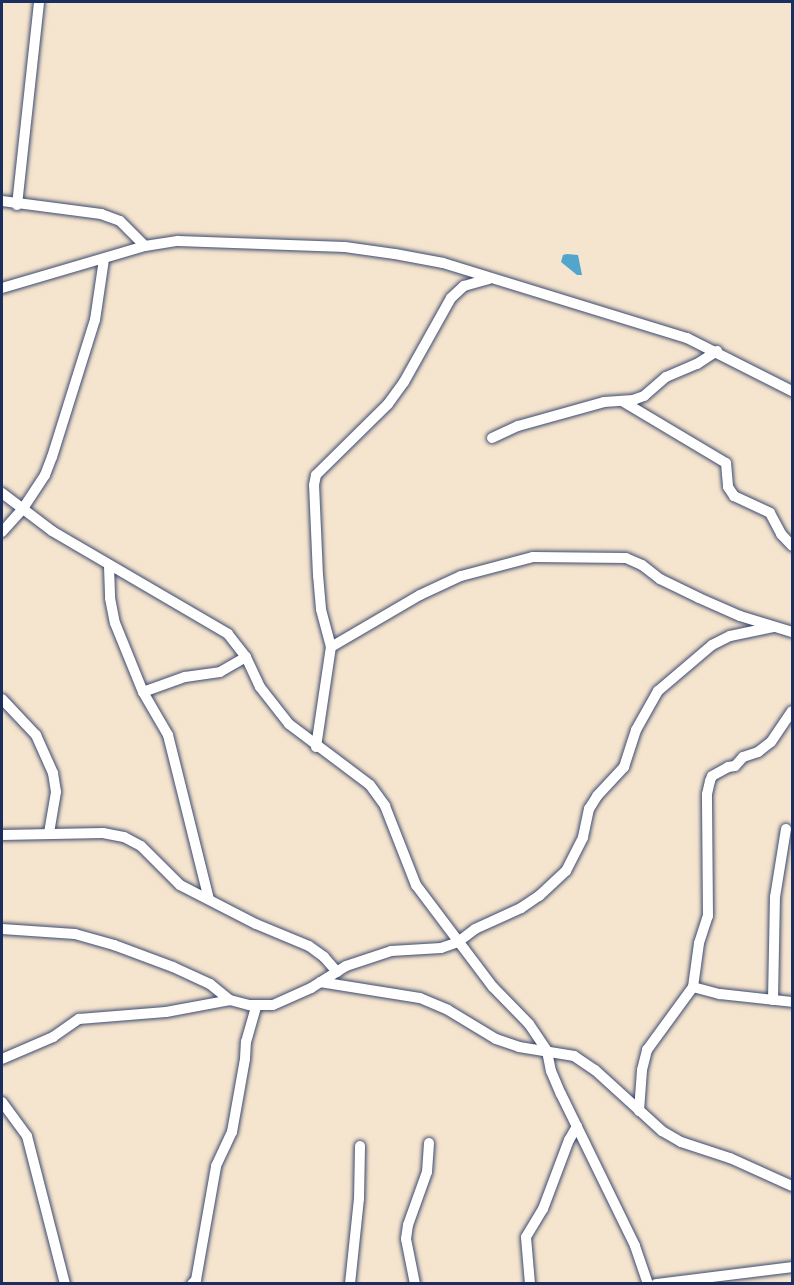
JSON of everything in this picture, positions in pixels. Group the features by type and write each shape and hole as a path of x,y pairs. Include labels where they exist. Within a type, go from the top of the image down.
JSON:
{"street":[{"path":"17,205 39,2"},
{"path":"2,201 17,205 101,214 120,221 145,246"},
{"path":"2,288 145,246 178,241 345,247 443,263 687,338 717,351 792,391"},
{"path":"2,532 22,510 45,475 52,457 95,320 104,259"},
{"path":"316,747 331,647 321,609 318,576 314,485 316,475 388,404 404,382 451,298 464,286 489,279"},
{"path":"492,438 518,426 604,402 633,400 644,396 666,377 697,364 717,351"},
{"path":"622,400 726,463 728,487 734,496 770,513 781,534 792,546"},
{"path":"2,493 22,510 109,566 228,634 246,657 260,687 276,710 316,747 370,785 380,799 416,885 493,987 529,1024 547,1051 551,1071 635,1246 648,1284"},
{"path":"331,647 420,595 461,576 533,556 626,558 642,565 660,579 699,598 773,627 792,632"},
{"path":"109,566 115,623 143,692 168,735 208,899"},
{"path":"2,929 75,933 114,945 201,980 230,1000 256,1006 273,1005 376,954 428,950 458,942 475,929 521,908 539,896 566,871 583,837 589,809 624,767 636,730 665,683 712,645 729,636 773,627"},
{"path":"143,692 184,677 220,672 246,657"},
{"path":"2,699 36,735 53,773 56,792 49,833"},
{"path":"639,1111 642,1070 647,1050 693,987 699,943 708,916 706,794 710,781 712,776 735,766 743,757 758,752 771,741 792,711"},
{"path":"773,1000 775,897 786,829"},
{"path":"2,835 103,833 124,837 141,846 180,885 256,924 309,946 324,957 337,972"},
{"path":"320,982 420,998 448,1010 496,1039 519,1047 574,1056 595,1070 662,1131 681,1142 730,1158 792,1186"},
{"path":"693,987 720,994 792,1002"},
{"path":"2,1059 53,1037 79,1019 166,1012 230,1000"},
{"path":"192,1284 196,1280 216,1166 232,1132 246,1042 256,1006"},
{"path":"2,1102 27,1136 65,1284"},
{"path":"530,1284 526,1237 543,1209 569,1140 578,1126"},
{"path":"415,1284 406,1239 408,1225 427,1172 429,1143"},
{"path":"350,1284 359,1199 360,1146"},
{"path":"656,1284 792,1267"}],"water":[{"path":"563,255 578,255 582,275 577,275 561,262"}]}
